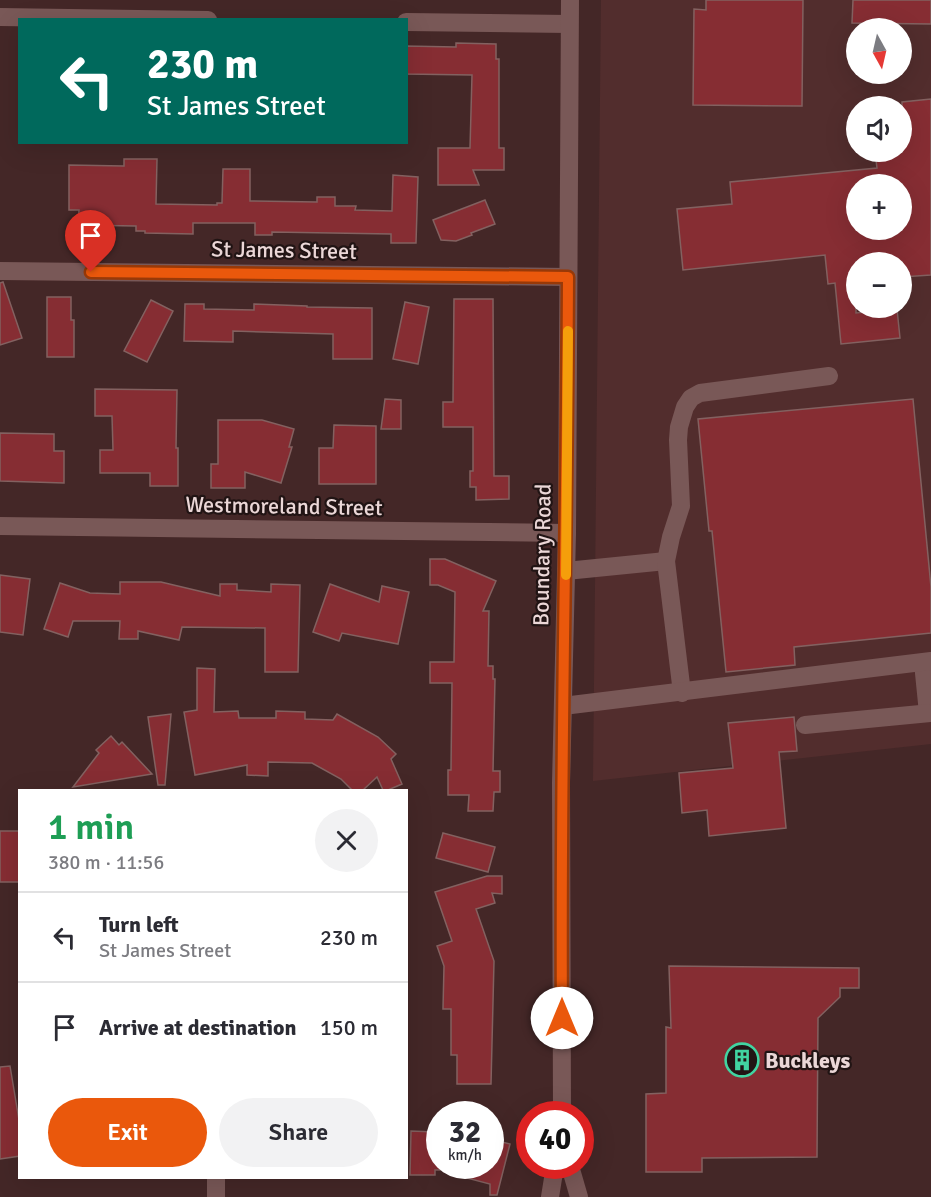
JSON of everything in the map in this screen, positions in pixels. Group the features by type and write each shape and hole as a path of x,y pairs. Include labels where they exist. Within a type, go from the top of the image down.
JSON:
{"street":[{"name":"Boundary Road","path":"562,1101 561,783 567,533 570,0"},
{"path":"0,17 69,18"},
{"path":"408,22 569,24"},
{"name":"St James Street","path":"0,271 568,277"},
{"path":"682,693 666,561 681,506 678,440 685,407 691,398 700,393 829,376"},
{"name":"Westmoreland Street","path":"0,526 567,533"},
{"path":"566,571 666,561"},
{"path":"563,706 927,662 930,713 804,725"},
{"path":"216,1179 216,1197"},
{"path":"550,1197 553,1179"},
{"path":"574,1179 579,1197"}],"shaded area":[{"path":"601,0 931,0 931,744 593,781"}],"building":[{"path":"706,0 803,0 802,106 693,105 694,9 706,10"},
{"path":"853,0 931,0 931,24 912,24 912,18 852,18"},
{"path":"456,43 496,44 496,59 499,59 499,148 504,148 504,170 473,170 479,185 438,185 438,148 470,148 472,75 408,74 408,46 456,47"},
{"path":"931,99 931,275 912,276 912,252 846,252 846,318 898,318 900,338 841,344 835,283 828,284 825,255 683,270 677,209 732,204 730,182 877,168 876,162 912,162 912,101"},
{"path":"124,159 157,159 156,204 217,205 217,203 222,203 223,169 250,169 250,201 317,202 317,197 335,197 335,206 356,206 355,210 392,211 393,175 418,177 416,243 391,243 391,234 272,232 272,235 255,235 255,223 193,223 193,234 145,233 145,231 136,231 136,226 78,225 79,210 69,210 69,165 124,166"},
{"path":"485,200 495,224 456,241 441,240 433,220"},
{"path":"3,282 22,338 0,345 0,283"},
{"path":"47,297 71,297 71,320 74,320 74,357 47,357"},
{"path":"454,299 493,299 494,476 509,476 509,499 476,500 476,487 470,487 470,471 473,471 473,427 443,427 443,402 453,402"},
{"path":"151,300 173,311 147,362 124,351"},
{"path":"405,302 429,307 418,364 393,359"},
{"path":"185,304 204,304 204,309 254,310 254,304 372,308 372,359 333,359 333,334 233,331 233,342 184,341"},
{"path":"95,389 177,390 178,486 150,486 150,473 100,473 100,450 113,450 112,416 95,416"},
{"path":"385,399 401,400 401,429 381,429"},
{"path":"913,399 931,587 931,633 794,647 795,665 726,672 698,419"},
{"path":"218,420 262,420 294,429 289,447 292,447 281,483 245,472 245,488 211,488 211,464 218,464"},
{"path":"334,425 376,426 376,484 319,484 319,448 333,448"},
{"path":"0,433 54,434 54,451 64,451 64,483 0,481"},
{"path":"430,559 445,559 496,581 483,611 489,611 488,666 493,666 493,679 495,679 493,771 500,771 500,792 494,792 493,811 468,811 469,795 448,795 448,770 451,770 452,683 430,683 430,662 454,662 455,592 438,585 430,585"},
{"path":"0,575 30,579 23,635 0,632"},
{"path":"120,582 161,582 220,596 220,584 237,584 237,590 271,592 271,584 300,585 298,672 265,672 265,628 182,627 179,640 138,631 138,639 119,639 120,621 73,621 68,637 44,629 60,583 90,593 120,594"},
{"path":"330,584 379,602 382,586 409,592 398,644 342,633 339,641 313,632"},
{"path":"197,668 215,669 214,712 238,711 239,718 276,718 276,711 305,712 305,719 333,720 337,714 378,737 396,754 391,759 402,784 390,789 383,789 377,777 364,789 351,789 341,779 312,763 268,762 268,776 247,775 247,765 195,775 184,712 197,710"},
{"path":"171,714 165,785 158,785 148,717"},
{"path":"794,717 797,751 779,752 786,828 709,836 707,810 682,813 679,773 733,768 728,723"},
{"path":"111,736 119,745 122,742 152,774 73,787 99,753 96,750"},
{"path":"0,831 18,831 18,882 0,882"},
{"path":"443,833 495,847 488,872 436,858"},
{"path":"487,876 502,876 502,894 492,893 495,903 476,909 494,961 491,1084 457,1084 457,1055 451,1055 451,1009 443,1009 444,966 437,946 452,941 435,892"},
{"name":"Buckleys","path":"669,966 859,968 859,988 840,988 840,997 818,1018 817,1157 702,1158 702,1172 646,1172 646,1094 666,1093 666,1027 671,1028"},
{"path":"10,1066 18,1114 18,1156 0,1159 0,1067"},
{"path":"411,1131 426,1132 426,1175 410,1175"},
{"path":"504,1142 510,1144 504,1168"},
{"path":"471,1179 501,1179 497,1195 490,1195 490,1184"}],"slow traffic":[{"path":"566,575 568,331"}],"place":[{"name":"Buckleys","path":"742,1060"}],"route":[{"path":"91,272 568,277 567,533 561,783 562,1018"}]}
